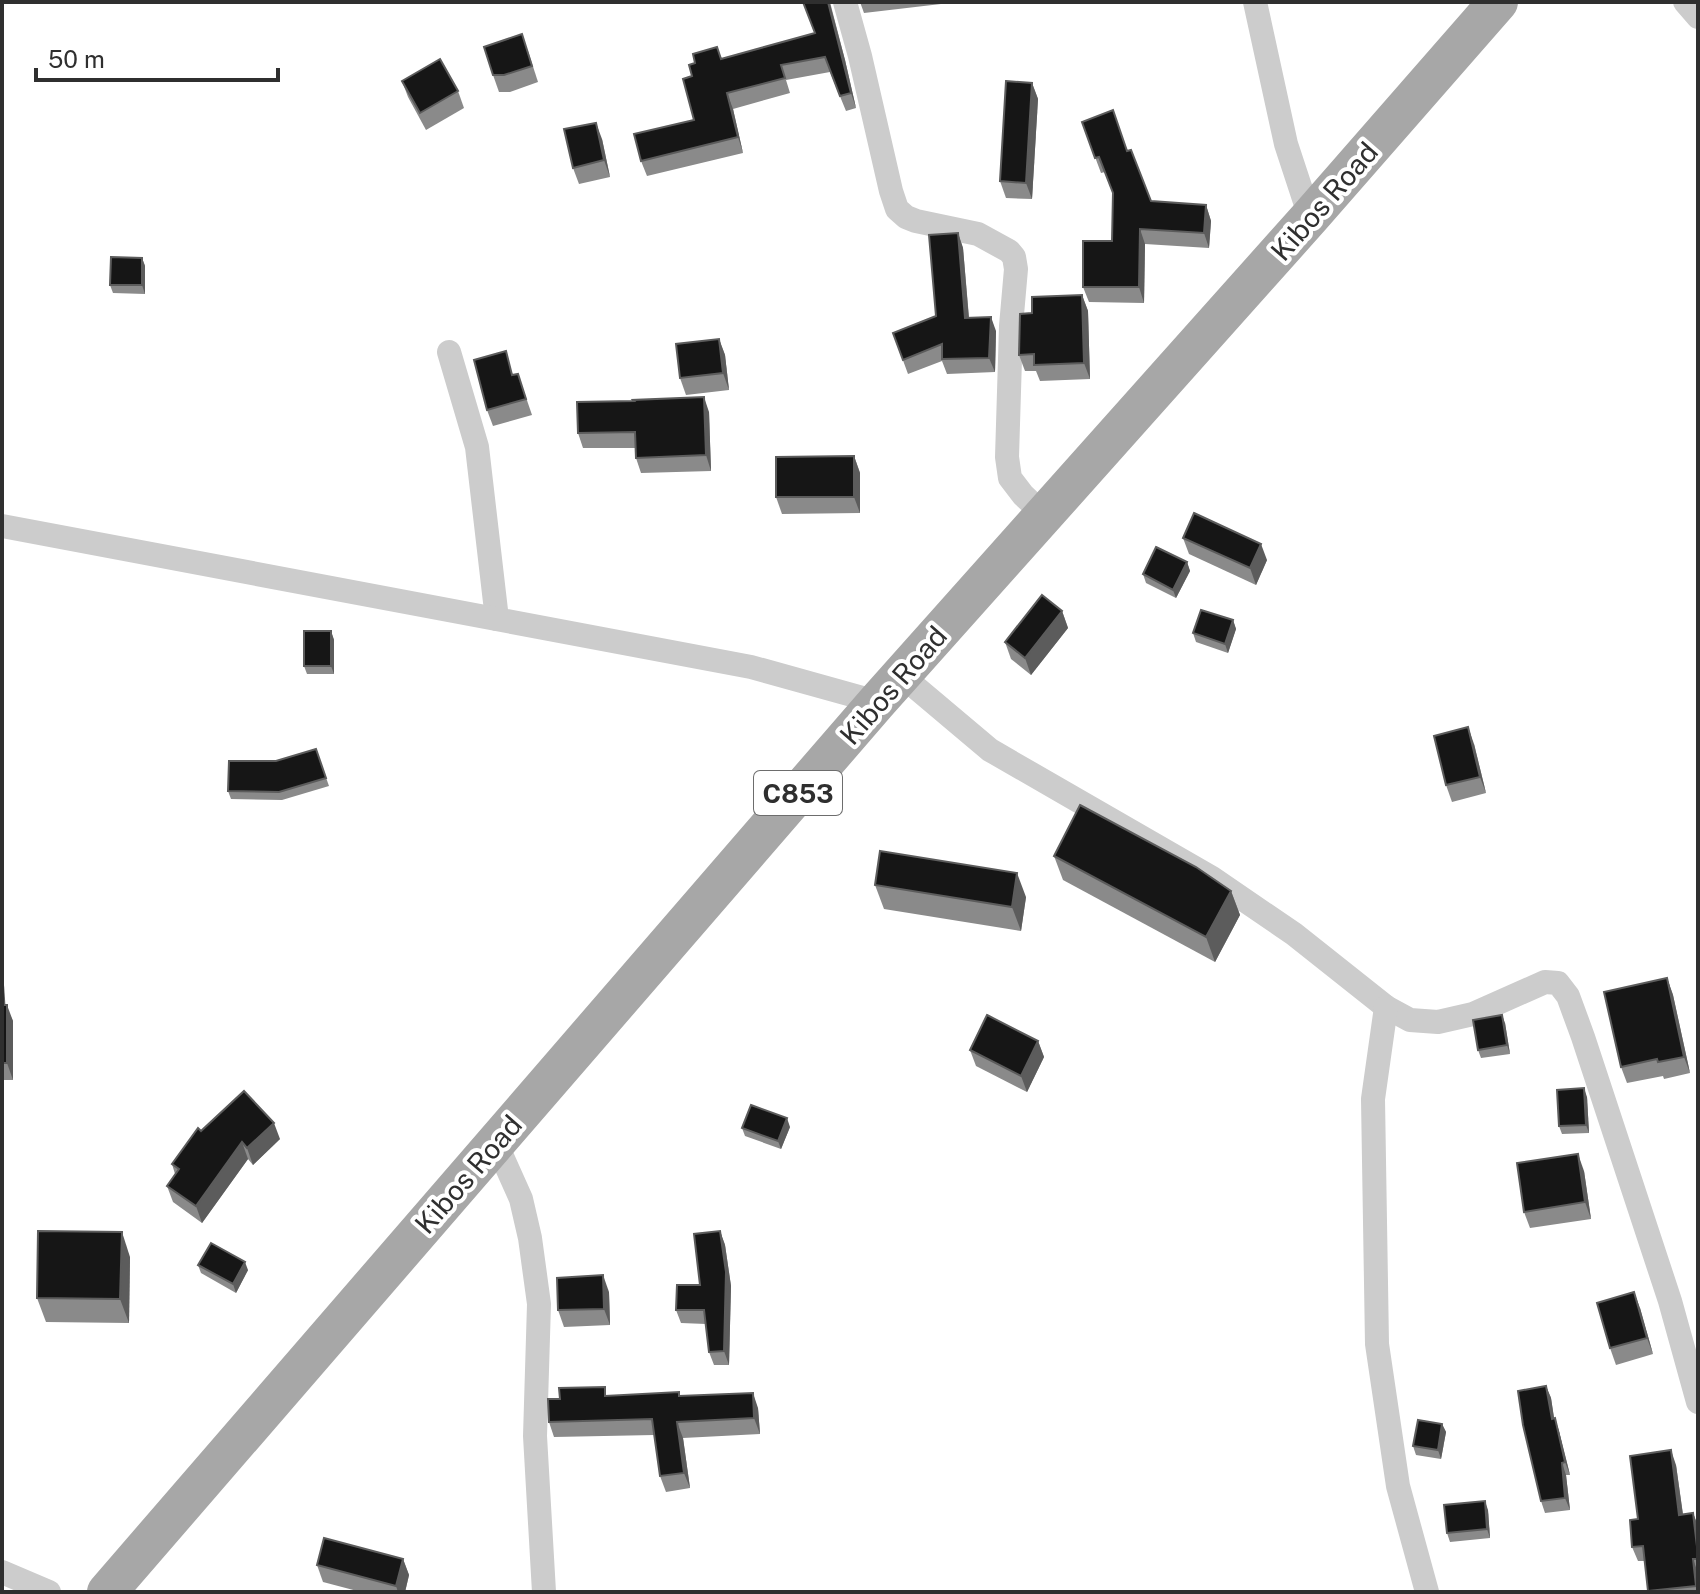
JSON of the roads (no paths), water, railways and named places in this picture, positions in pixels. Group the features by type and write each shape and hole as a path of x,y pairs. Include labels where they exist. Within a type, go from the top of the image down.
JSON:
{"main road":[{"name":"Kibos Road","path":"107,1592 889,689 1498,2"}],"street":[{"path":"845,2 897,209 916,221 978,234 1014,257 1016,269 1007,457 1010,478 1044,515"},
{"path":"1255,2 1286,144 1310,217"},
{"path":"1685,2 1698,17"},
{"path":"449,352 477,447 497,619"},
{"path":"2,526 751,667 889,689 1212,878 1294,934 1386,1007 1410,1020 1438,1022 1473,1014 1545,982 1558,983 1568,996 1583,1037 1670,1301 1698,1402"},
{"path":"1386,1007 1373,1099 1377,1344 1398,1486 1427,1592"},
{"path":"496,1143 521,1199 539,1304 535,1436 544,1592"},
{"path":"2,1572 49,1592"}]}
